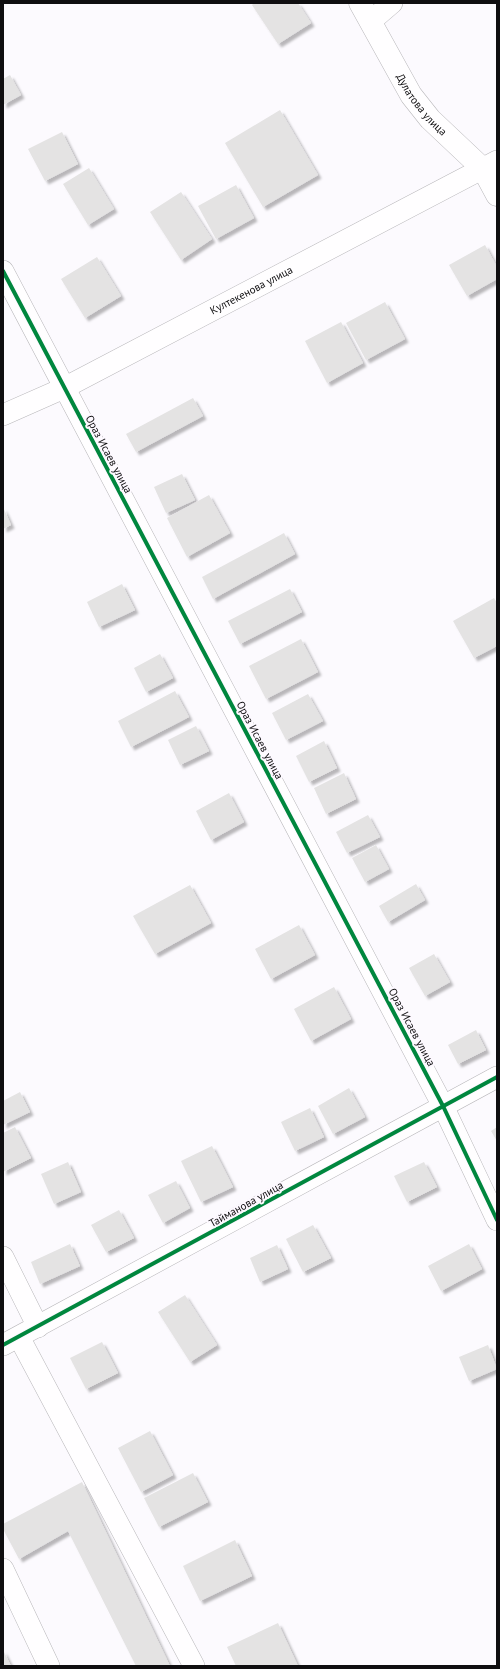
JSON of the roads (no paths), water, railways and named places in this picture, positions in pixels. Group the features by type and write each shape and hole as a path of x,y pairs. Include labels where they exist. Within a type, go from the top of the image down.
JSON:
{"street":[{"name":"Дулатова улица","path":"360,3 411,95 430,119 490,165 497,195"},
{"path":"371,22 392,3"},
{"name":"Култекенова улица","path":"3,415 64,388 490,165"},
{"name":"Ораз Исаев улица","path":"3,271 443,1106 497,1220"},
{"name":"Тайманова улица","path":"11,1341 497,1077"},
{"path":"3,1257 38,1327"},
{"path":"11,1341 194,1666"},
{"path":"3,1569 49,1666"}]}
